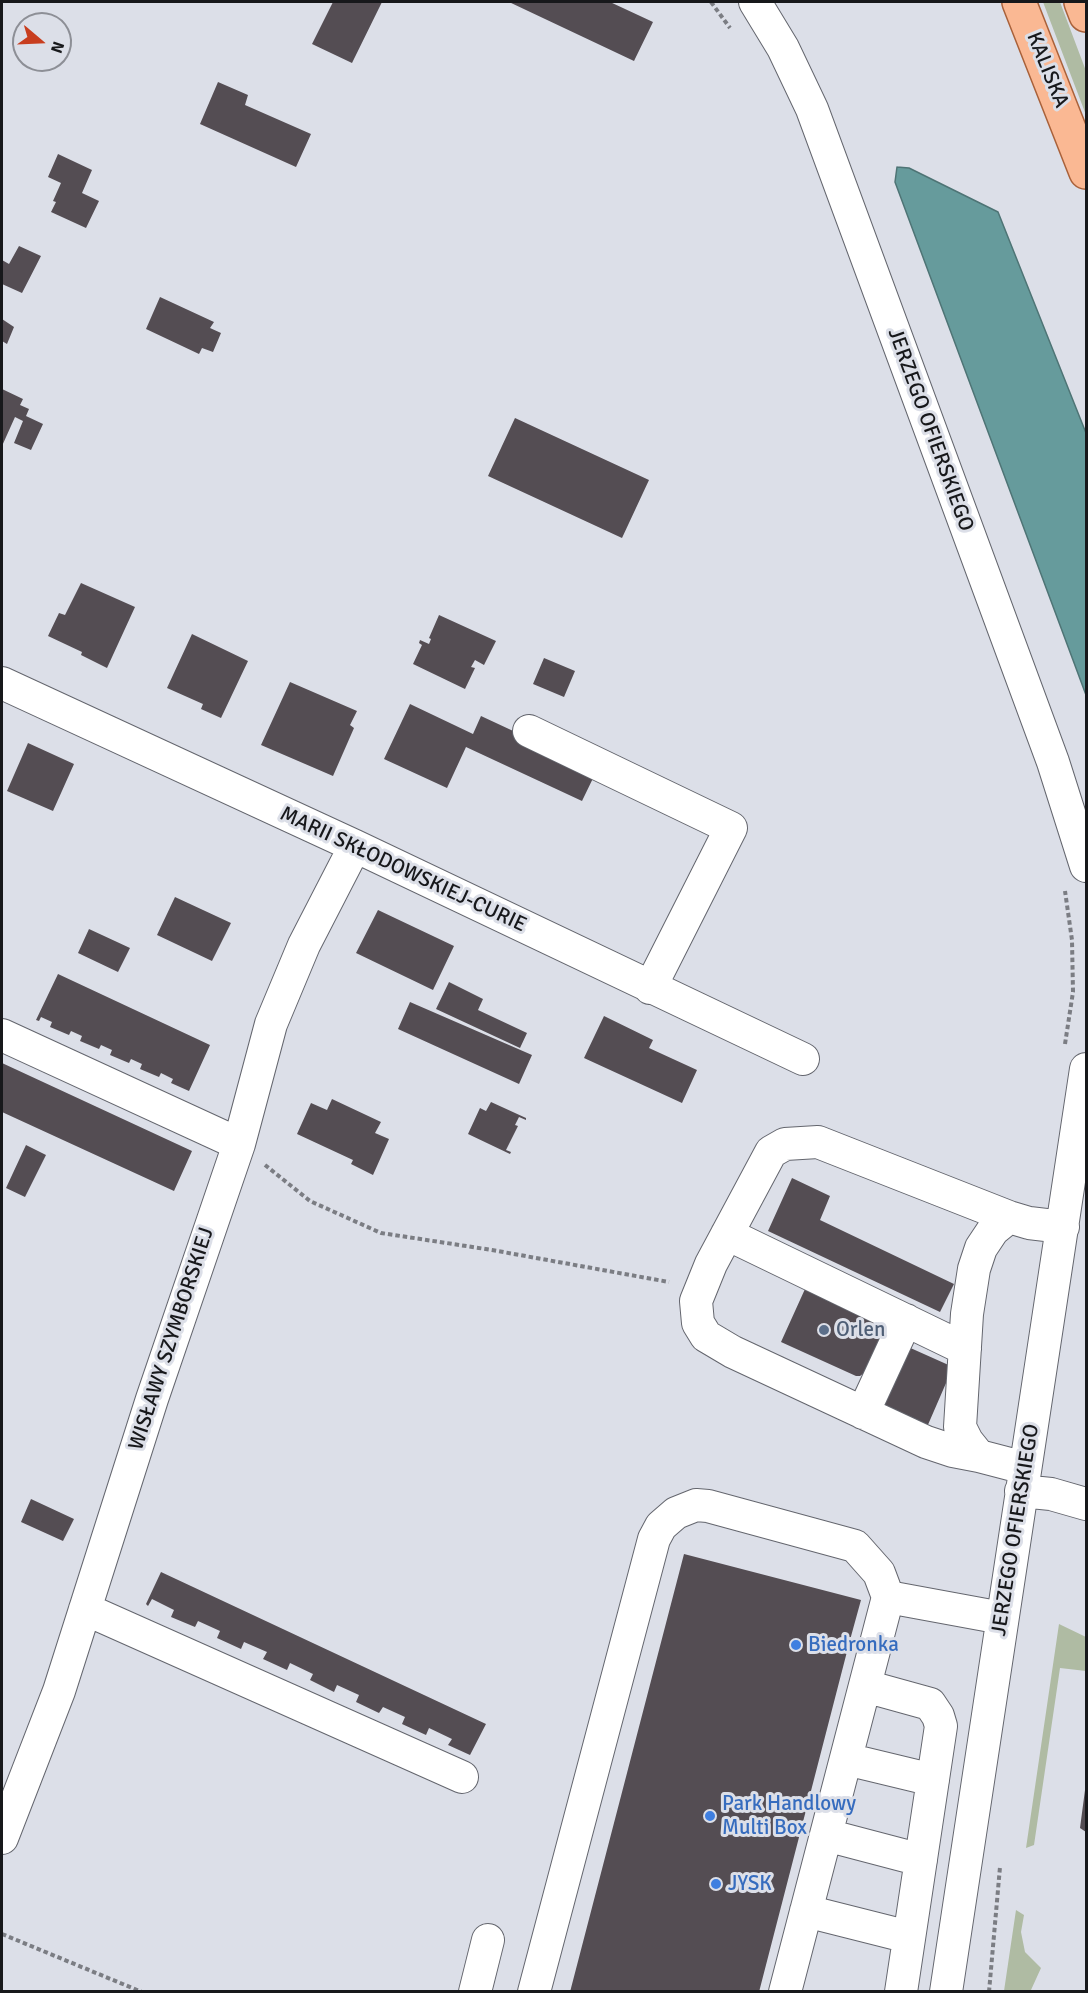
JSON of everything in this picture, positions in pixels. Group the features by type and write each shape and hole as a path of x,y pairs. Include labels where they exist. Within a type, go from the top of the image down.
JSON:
{"main road":[{"name":"KALISKA","path":"1019,2 1086,172"},
{"path":"1081,2 1086,15"}],"street":[{"name":"JERZEGO OFIERSKIEGO","path":"754,2 783,48 812,109 1053,762 1075,874"},
{"name":"MARII SKŁODOWSKIEJ-CURIE","path":"2,683 355,846 803,1059"},
{"path":"529,731 731,828 650,987"},
{"name":"WISŁAWY SZYMBORSKIEJ","path":"2,1838 59,1691 167,1355 239,1144 271,1024 304,945 355,846"},
{"path":"2,1035 239,1144"},
{"name":"JERZEGO OFIERSKIEGO","path":"946,1992 1063,1227 1076,1058"},
{"path":"1063,1227 1009,1217 818,1142 785,1144 771,1152 711,1264 696,1301 698,1323 706,1336 733,1352 926,1442 953,1451 979,1456 1051,1494 1086,1504"},
{"path":"979,1456 967,1441 960,1427 965,1348 974,1269 981,1248 993,1230 1009,1217"},
{"path":"727,1234 965,1348"},
{"path":"862,1413 906,1320"},
{"path":"534,1992 654,1539 662,1526 676,1513 696,1505 708,1506 855,1546 879,1573 888,1597 806,1911 794,1990"},
{"path":"888,1597 1002,1618"},
{"path":"85,1609 462,1777"},
{"path":"865,1686 930,1704 941,1726 901,1992"},
{"path":"846,1759 933,1780"},
{"path":"826,1835 921,1860"},
{"path":"806,1911 909,1937"},
{"path":"475,1992 488,1940"}],"path":[{"path":"711,2 731,30"},
{"path":"1075,874 1072,992 1076,1058"},
{"path":"239,1144 309,1201 381,1233 492,1250 702,1288"},
{"path":"2,1934 142,1992"}],"shaded area":[{"path":"1043,2 1060,2 1086,71 1086,115"},
{"path":"897,167 909,168 998,212 1086,433 1086,695 895,182"},
{"path":"1059,1624 1086,1637 1086,1671 1060,1668 1034,1845 1026,1848"},
{"path":"1016,1910 1024,1915 1021,1932 1025,1952 1041,1968 1031,1990 1034,1991 1004,1991"}],"building":[{"path":"333,2 382,2 352,63 312,44"},
{"path":"509,2 610,2 653,22 634,61"},
{"path":"218,82 248,95 245,105 311,134 296,167 200,124"},
{"path":"58,154 92,170 82,193 99,201 86,228 51,212 61,183 48,177"},
{"path":"19,246 41,256 22,293 2,284 2,260 9,264"},
{"path":"160,297 214,322 210,328 221,333 213,352 202,348 199,354 146,329"},
{"path":"2,319 14,327 7,344 2,341"},
{"path":"2,389 23,399 20,405 29,409 26,416 43,424 31,450 14,443 23,421 15,417 2,446"},
{"path":"515,418 649,480 622,538 488,476"},
{"path":"81,583 135,607 107,668 81,655 82,652 48,636 59,613 65,615"},
{"path":"439,615 496,641 484,665 475,660 471,667 475,668 465,689 413,664 422,645 419,643 420,640 429,644 431,639 429,638"},
{"path":"192,634 248,661 221,718 201,709 203,704 167,688"},
{"path":"544,658 575,671 564,697 533,684"},
{"path":"290,682 357,711 350,725 354,728 333,776 261,745"},
{"path":"410,704 473,734 481,716 597,770 582,801 466,747 447,788 384,759"},
{"path":"28,743 74,764 53,811 7,791"},
{"path":"175,897 231,923 212,961 157,935"},
{"path":"378,910 454,946 433,990 356,953"},
{"path":"89,929 130,948 118,972 78,953"},
{"path":"58,974 210,1045 189,1091 171,1083 173,1079 161,1073 159,1077 140,1069 142,1064 131,1059 129,1063 110,1055 112,1050 101,1045 99,1049 80,1041 82,1036 71,1031 69,1035 50,1027 52,1022 41,1017 39,1021 36,1020"},
{"path":"449,982 483,999 478,1010 527,1033 520,1048 436,1009"},
{"path":"410,1002 532,1055 519,1084 398,1029"},
{"path":"604,1016 653,1040 649,1048 697,1070 682,1103 584,1058"},
{"path":"2,1063 192,1151 174,1191 2,1112"},
{"path":"332,1099 381,1122 375,1133 389,1139 373,1175 351,1164 353,1160 297,1134 311,1103 327,1110"},
{"path":"491,1102 526,1118 526,1120 519,1117 515,1125 518,1126 506,1150 511,1152 510,1154 468,1134 480,1108 486,1111"},
{"path":"26,1145 46,1155 25,1197 6,1188"},
{"path":"792,1178 830,1196 820,1220 954,1284 940,1312 768,1231"},
{"path":"805,1289 886,1327 864,1373 860,1376 781,1342"},
{"path":"906,1346 953,1367 927,1427 879,1405"},
{"path":"31,1499 74,1519 63,1541 21,1522"},
{"name":"Park Handlowy Multi Box","path":"684,1554 861,1600 759,1992 570,1992"},
{"path":"161,1572 486,1724 470,1755 448,1745 452,1739 429,1728 426,1735 402,1724 405,1717 383,1707 379,1713 356,1702 359,1695 337,1685 334,1692 310,1680 313,1674 290,1663 287,1670 263,1659 267,1652 244,1642 241,1649 217,1638 220,1631 198,1621 195,1627 171,1617 174,1610 152,1599 148,1606 146,1604"},
{"path":"1086,1790 1086,1832 1080,1828"}],"place":[{"name":"Orlen","path":"824,1330"},
{"name":"Biedronka","path":"796,1645"},
{"name":"Park Handlowy Multi Box","path":"710,1816"},
{"name":"JYSK","path":"716,1884"}]}
